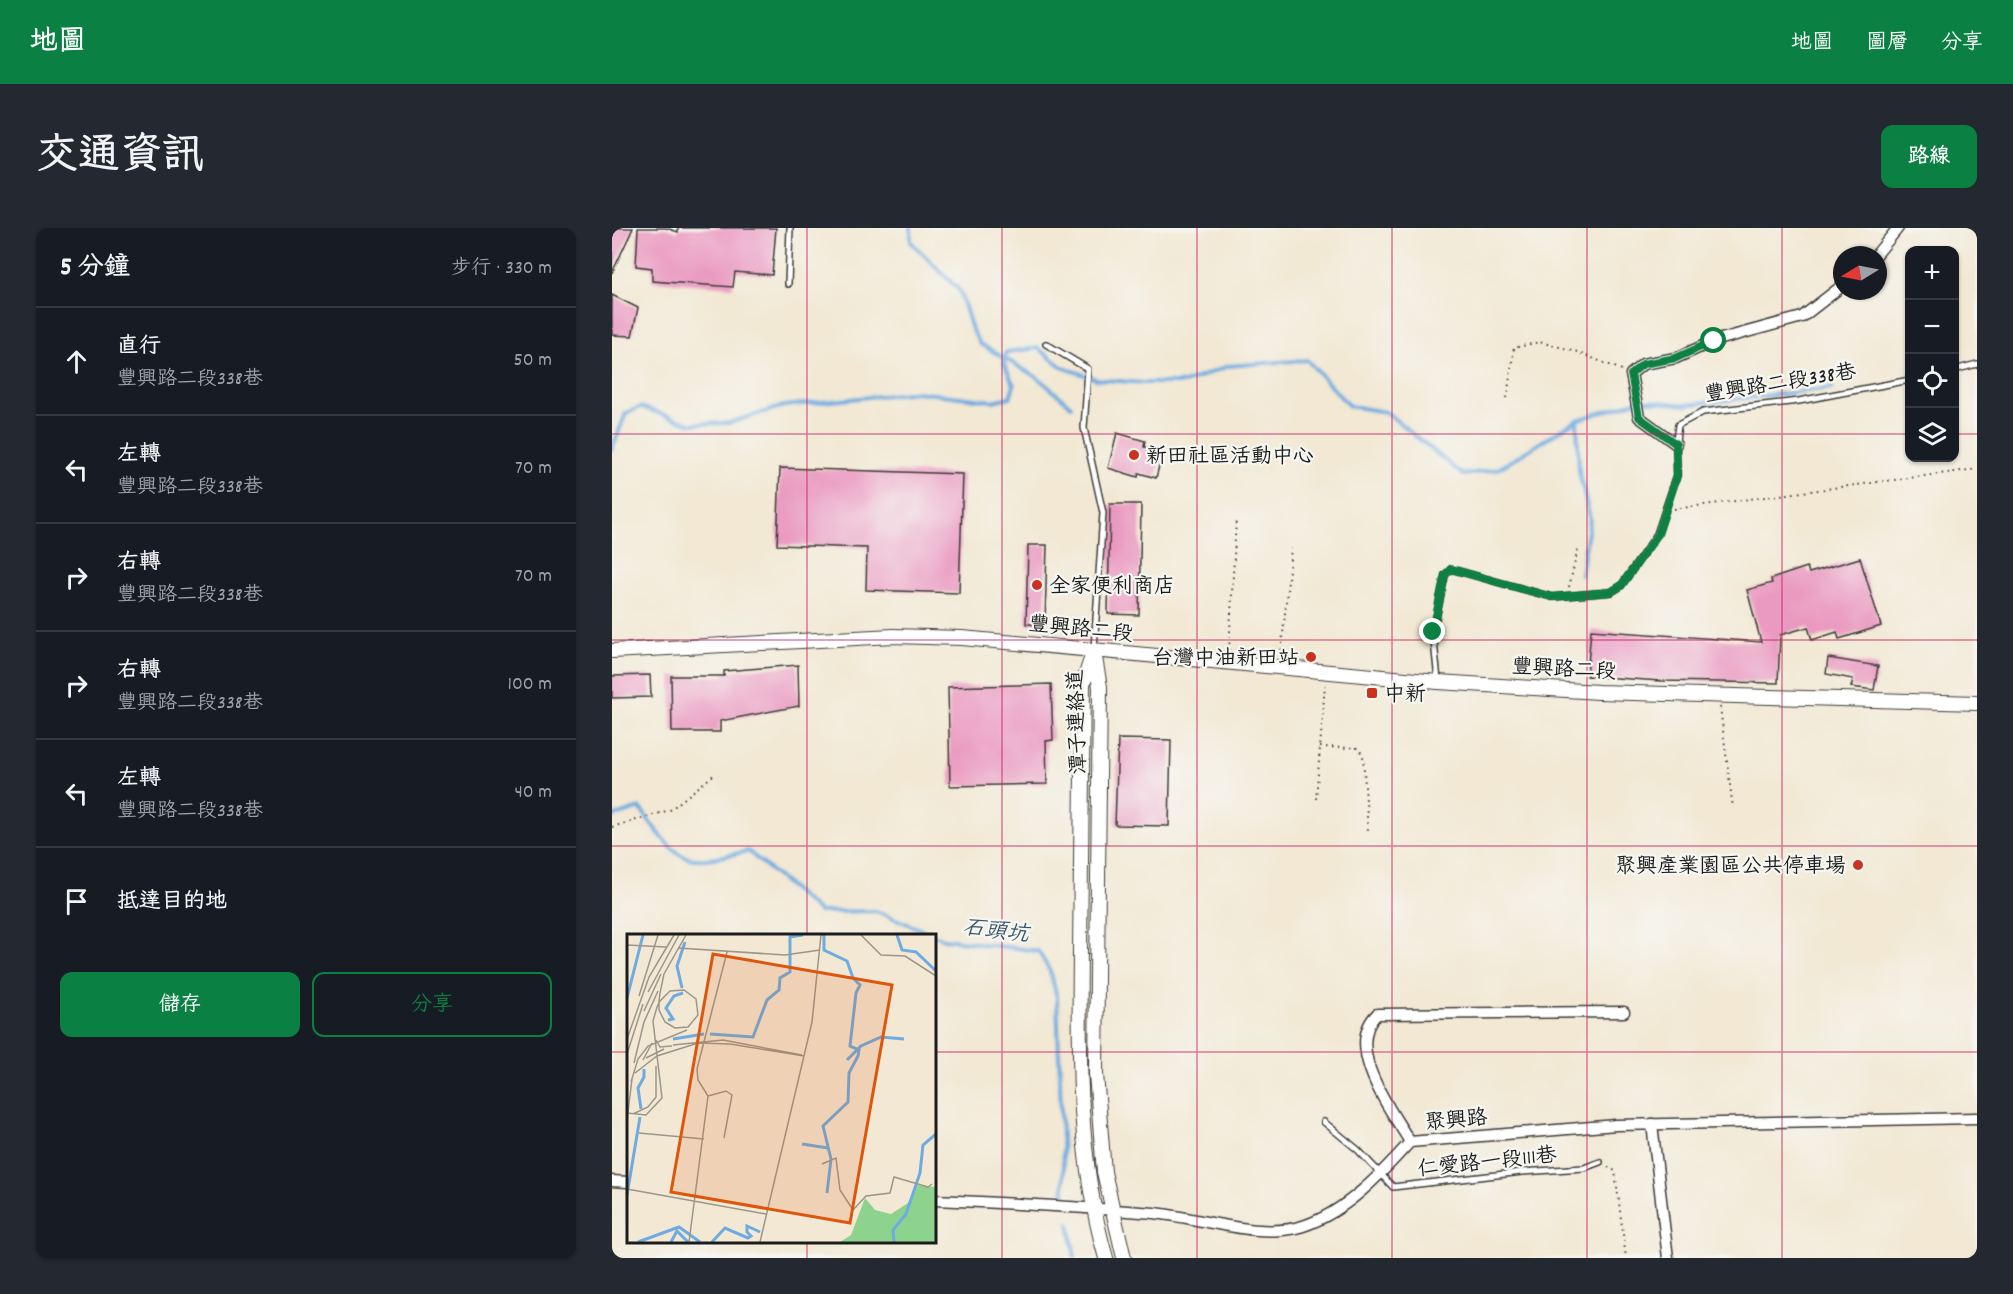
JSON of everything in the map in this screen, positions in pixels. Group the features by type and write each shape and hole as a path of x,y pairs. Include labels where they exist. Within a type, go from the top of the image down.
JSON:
{"street":[{"path":"1883,246 1898,228"},
{"path":"1676,444 1639,417 1631,374 1643,364 1676,358 1714,341 1802,317 1833,293"},
{"name":"豐興路二段","path":"612,651 892,636 962,638 1438,682 1599,692 1977,704"},
{"name":"潭子連絡道","path":"1094,650 1083,684 1079,1056 1084,1143 1106,1258"},
{"name":"潭子連絡道","path":"1094,650 1100,687 1096,1074 1103,1163 1124,1258"},
{"path":"1410,1142 1384,1097 1364,1048 1366,1029 1377,1014 1624,1012"},
{"name":"聚興路","path":"936,1200 1095,1208 1163,1214 1267,1231 1290,1230 1316,1221 1380,1176 1410,1142 1652,1124 1977,1118"},
{"path":"1652,1124 1668,1258"},
{"path":"612,1180 627,1182"}],"lane":[{"path":"788,284 790,228"},
{"path":"1046,344 1088,369 1084,428 1103,513 1094,650"},
{"path":"1959,369 1977,364"},
{"name":"豐興路二段338巷","path":"1438,682 1433,632 1445,575 1451,569 1552,597 1611,592 1621,586 1658,534 1677,476 1678,425 1703,412 1799,401 1905,381"},
{"path":"1324,1122 1358,1150 1380,1176"},
{"name":"仁愛路一段111巷","path":"1380,1176 1394,1187 1522,1172 1584,1168 1600,1162"}],"path":[{"path":"1507,398 1514,348 1539,342 1572,350 1631,374"},
{"path":"1665,511 1977,469"},
{"path":"1228,664 1236,519"},
{"path":"1280,668 1291,548"},
{"path":"1568,595 1578,549"},
{"path":"1316,799 1326,670"},
{"path":"1719,695 1733,808"},
{"path":"1320,747 1358,748 1363,755 1368,832"},
{"path":"612,826 670,810 716,773"},
{"path":"1600,1162 1615,1171 1626,1258"}],"building":[{"path":"612,228 633,228 612,273"},
{"path":"638,228 666,228 678,232 678,228 776,228 772,275 735,272 733,287 652,281 652,268 636,266"},
{"path":"612,295 638,308 632,336 612,335"},
{"name":"新田社區活動中心","path":"1117,433 1145,441 1144,447 1157,450 1154,459 1160,462 1156,478 1139,473 1138,477 1108,468"},
{"path":"780,468 963,474 959,593 866,590 867,548 777,545"},
{"path":"1110,504 1141,504 1139,615 1108,614"},
{"name":"全家便利商店","path":"1028,545 1047,545 1045,625 1026,624"},
{"path":"1860,558 1881,626 1839,639 1837,632 1812,640 1808,627 1780,635 1778,683 1661,681 1587,676 1591,630 1761,642 1747,590 1772,583 1771,579 1807,567 1809,573"},
{"path":"1828,658 1878,666 1874,690 1851,687 1853,679 1826,674"},
{"path":"798,665 799,706 720,721 720,732 672,732 671,676 724,676 724,671"},
{"path":"650,675 651,697 612,698 612,676"},
{"path":"1051,684 1053,740 1046,741 1047,784 950,786 948,687"},
{"path":"1118,739 1171,740 1169,826 1115,825"}],"waterway":[{"path":"911,228 911,242 960,291 972,330 980,344 1038,378 1071,406"},
{"path":"612,449 626,413 641,407 691,424 729,423 784,406 917,392 993,401 1010,397 1014,385 1004,364 1006,352 1038,348 1062,367 1096,379 1143,383 1184,383 1228,366 1307,360 1349,406 1386,412 1463,475 1498,469 1577,420 1641,400 1685,405 1833,388"},
{"path":"1577,421 1579,471 1590,519 1581,575"},
{"name":"石頭坑","path":"612,817 640,808 674,850 695,859 708,859 748,851 819,912 876,911 932,934"},
{"name":"石頭坑","path":"936,936 944,939 1038,951 1050,971 1057,997 1064,1195"},
{"name":"石頭坑","path":"1069,1223 1075,1258"}],"place":[{"name":"新田社區活動中心","path":"1134,455"},
{"name":"全家便利商店","path":"1037,585"},
{"name":"台灣中油新田站","path":"1311,657"},
{"name":"中新","path":"1372,693"},
{"name":"聚興產業園區公共停車場","path":"1858,865"}],"route":[{"path":"1433,632 1445,575 1451,569 1552,597 1611,592 1621,586 1658,534 1677,476 1676,444 1639,417 1631,374 1643,364 1676,358 1714,341"}]}
